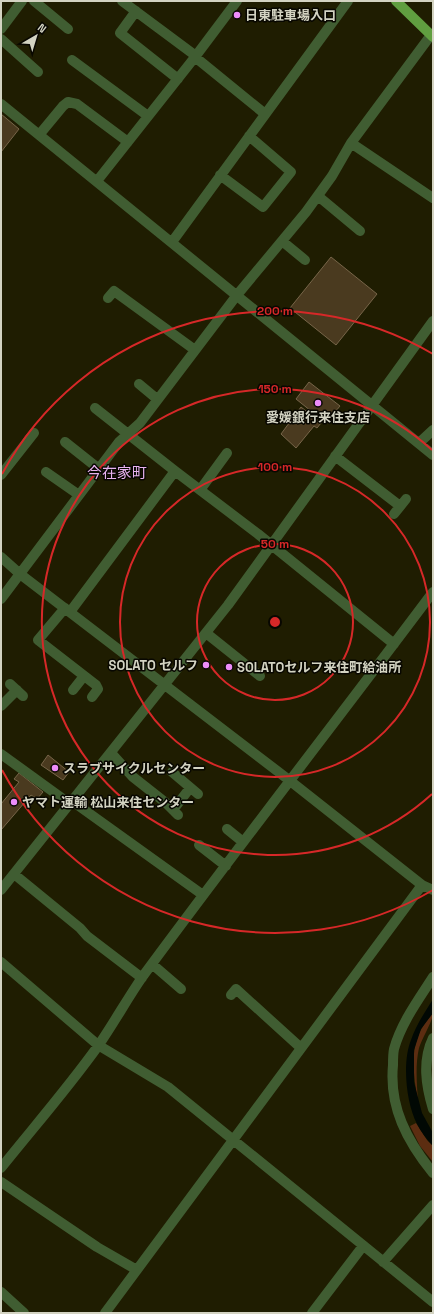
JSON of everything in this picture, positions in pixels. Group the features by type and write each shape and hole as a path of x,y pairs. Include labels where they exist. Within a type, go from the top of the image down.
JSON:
{"main road":[{"path":"396,1 432,36"}],"street":[{"path":"1,29 22,1"},
{"path":"34,1 68,28"},
{"path":"122,1 196,57 265,114"},
{"path":"96,181 196,57 237,1"},
{"path":"172,242 348,1"},
{"path":"136,11 120,33 178,78"},
{"path":"1,599 119,442 140,423 237,295 318,196 332,176 351,143 432,36"},
{"path":"1,39 38,72"},
{"path":"72,60 148,116"},
{"path":"39,135 68,102 77,104 128,142"},
{"path":"1,104 433,455"},
{"path":"220,175 263,207 291,172 249,136"},
{"path":"351,143 433,198"},
{"path":"318,196 360,231"},
{"path":"282,241 304,260"},
{"path":"108,298 114,291 195,350"},
{"path":"1,890 206,633 433,321"},
{"path":"139,384 157,399"},
{"path":"95,408 258,534 394,644"},
{"path":"419,444 433,430"},
{"path":"1,475 21,457 34,433"},
{"path":"65,442 99,469"},
{"path":"200,490 227,453"},
{"path":"335,456 403,502 394,514"},
{"path":"92,697 98,689 96,685 38,640 67,610 175,471"},
{"path":"46,472 79,495"},
{"path":"1,558 289,780 422,885 433,890"},
{"path":"1,1168 78,1073 152,964 289,780 433,592"},
{"path":"206,633 260,676"},
{"path":"73,690 84,676"},
{"path":"1,706 17,690"},
{"path":"111,753 133,777 166,803 175,813 194,791 172,772"},
{"path":"1,754 203,895"},
{"path":"227,829 244,842"},
{"path":"199,845 226,866"},
{"path":"14,874 80,928 87,936 142,978"},
{"path":"105,1313 422,885"},
{"path":"1,962 98,1045 168,1088 433,1302"},
{"path":"152,964 181,989"},
{"path":"433,977 404,1026 394,1050 392,1076 395,1101 402,1125 418,1155 433,1173"},
{"path":"230,995 236,989 301,1048"},
{"path":"433,1038 428,1056 426,1074 428,1092 433,1109"},
{"path":"1,1182 97,1247 137,1270"},
{"path":"384,1262 433,1205"},
{"path":"312,1313 363,1246"},
{"path":"1,1292 24,1313"}],"shaded area":[{"path":"433,999 433,1013 421,1029 414,1050 414,1082 422,1113 433,1133 433,1146 420,1130 413,1115 406,1082 406,1071 408,1049 413,1034"},
{"path":"433,1013 419,1048 417,1061 418,1102 414,1064 415,1045 422,1028"},
{"path":"416,1123 427,1140 433,1146 433,1162 420,1146 410,1126"}],"building":[{"path":"1,114 19,129 1,152"},
{"path":"331,257 377,294 336,345 290,308"},
{"name":"愛媛銀行来住支店","path":"309,382 340,406 326,423 296,399"},
{"path":"301,407 321,423 317,428 314,426 296,448 281,434"},
{"name":"スラブサイクルセンター","path":"48,755 69,772 63,780 41,765"},
{"name":"ヤマト運輸 松山来住センター","path":"19,773 43,792 37,799 31,795 1,830 1,804 19,782 14,779"}],"place":[{"name":"日東駐車場入口","path":"237,15"},
{"name":"愛媛銀行来住支店","path":"318,403"},
{"name":"SOLATO セルフ","path":"206,665"},
{"name":"SOLATOセルフ来住町給油所","path":"229,667"},
{"name":"スラブサイクルセンター","path":"55,768"},
{"name":"ヤマト運輸 松山来住センター","path":"14,802"}],"district":[{"name":"今在家町","path":"117,473"}]}
